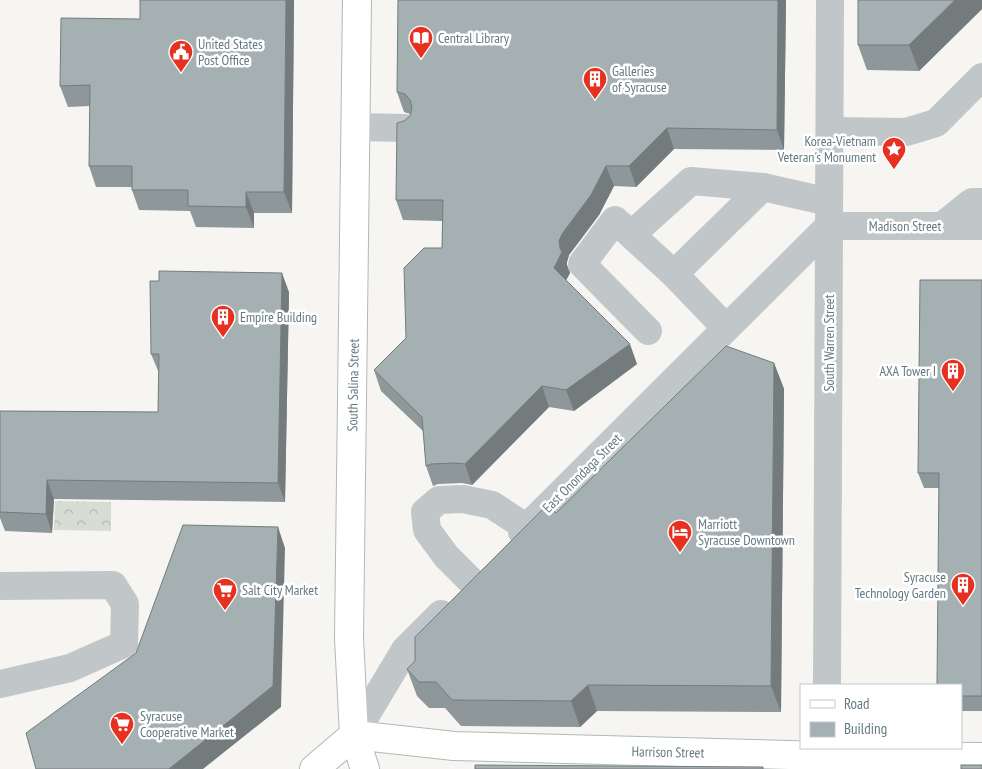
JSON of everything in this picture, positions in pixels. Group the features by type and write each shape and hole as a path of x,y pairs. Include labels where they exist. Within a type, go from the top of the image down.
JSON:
{"main road":[{"name":"South Salina Street","path":"357,0 350,638 354,735 365,769"},
{"name":"Harrison Street","path":"354,735 454,746 721,761 827,757 982,757"},
{"path":"314,769 354,735"}],"street":[{"name":"South Warren Street","path":"827,684 830,0"},
{"path":"830,131 906,132 936,123 982,77"},
{"path":"356,127 404,128"},
{"name":"Madison Street","path":"632,234 691,181 763,186 829,214 942,226 982,226"},
{"path":"674,274 763,186"},
{"path":"942,226 972,202 982,202"},
{"name":"East Onondaga Street","path":"354,735 405,650 726,328 829,214"},
{"path":"648,331 582,264 615,220 674,274 726,328"},
{"path":"472,582 446,556 427,530 425,512 439,500 463,499 492,505 526,528"},
{"path":"0,586 113,585 125,604 124,644 70,668 0,684"}],"green space":[{"path":"55,501 111,502 111,531 54,530"}],"building":[{"path":"140,0 286,0 284,192 246,192 246,207 188,206 188,190 132,190 132,166 89,166 90,85 60,86 61,18 140,19"},
{"path":"398,0 778,0 777,130 667,128 629,166 606,166 591,195 562,234 559,241 562,252 554,268 630,344 566,390 542,386 465,464 431,464 426,466 422,417 374,370 406,338 404,268 424,248 442,248 443,200 396,200 397,123 404,121 410,116 412,107 410,100 405,94 397,92"},
{"path":"858,0 955,0 909,45 858,45"},
{"path":"159,271 282,273 278,483 47,480 46,514 0,512 0,411 158,412 159,354 151,354 150,281 159,281"},
{"path":"920,280 982,280 982,696 962,696 962,684 937,684 939,473 918,473"},
{"path":"726,346 774,363 771,686 588,685 571,701 452,700 436,682 419,682 407,669 415,661 415,637 547,505 556,513"},
{"name":"Salt City Market","path":"183,525 278,527 273,686 169,769 36,769 26,733 136,653"},
{"path":"475,765 763,767 763,769 475,769"},
{"path":"961,765 982,765 982,769 961,769"}],"place":[{"name":"Central Library","path":"421,59"},
{"name":"United States Post Office","path":"181,73"},
{"name":"Galleries of Syracuse","path":"595,100"},
{"name":"Korea-Vietnam Veteran's Monument","path":"894,170"},
{"name":"Empire Building","path":"223,338"},
{"name":"AXA Tower I","path":"953,392"},
{"name":"Marriott Syracuse Downtown","path":"680,553"},
{"name":"Syracuse Technology Garden","path":"963,606"},
{"name":"Salt City Market","path":"225,611"},
{"name":"Syracuse Cooperative Market","path":"122,745"}]}
